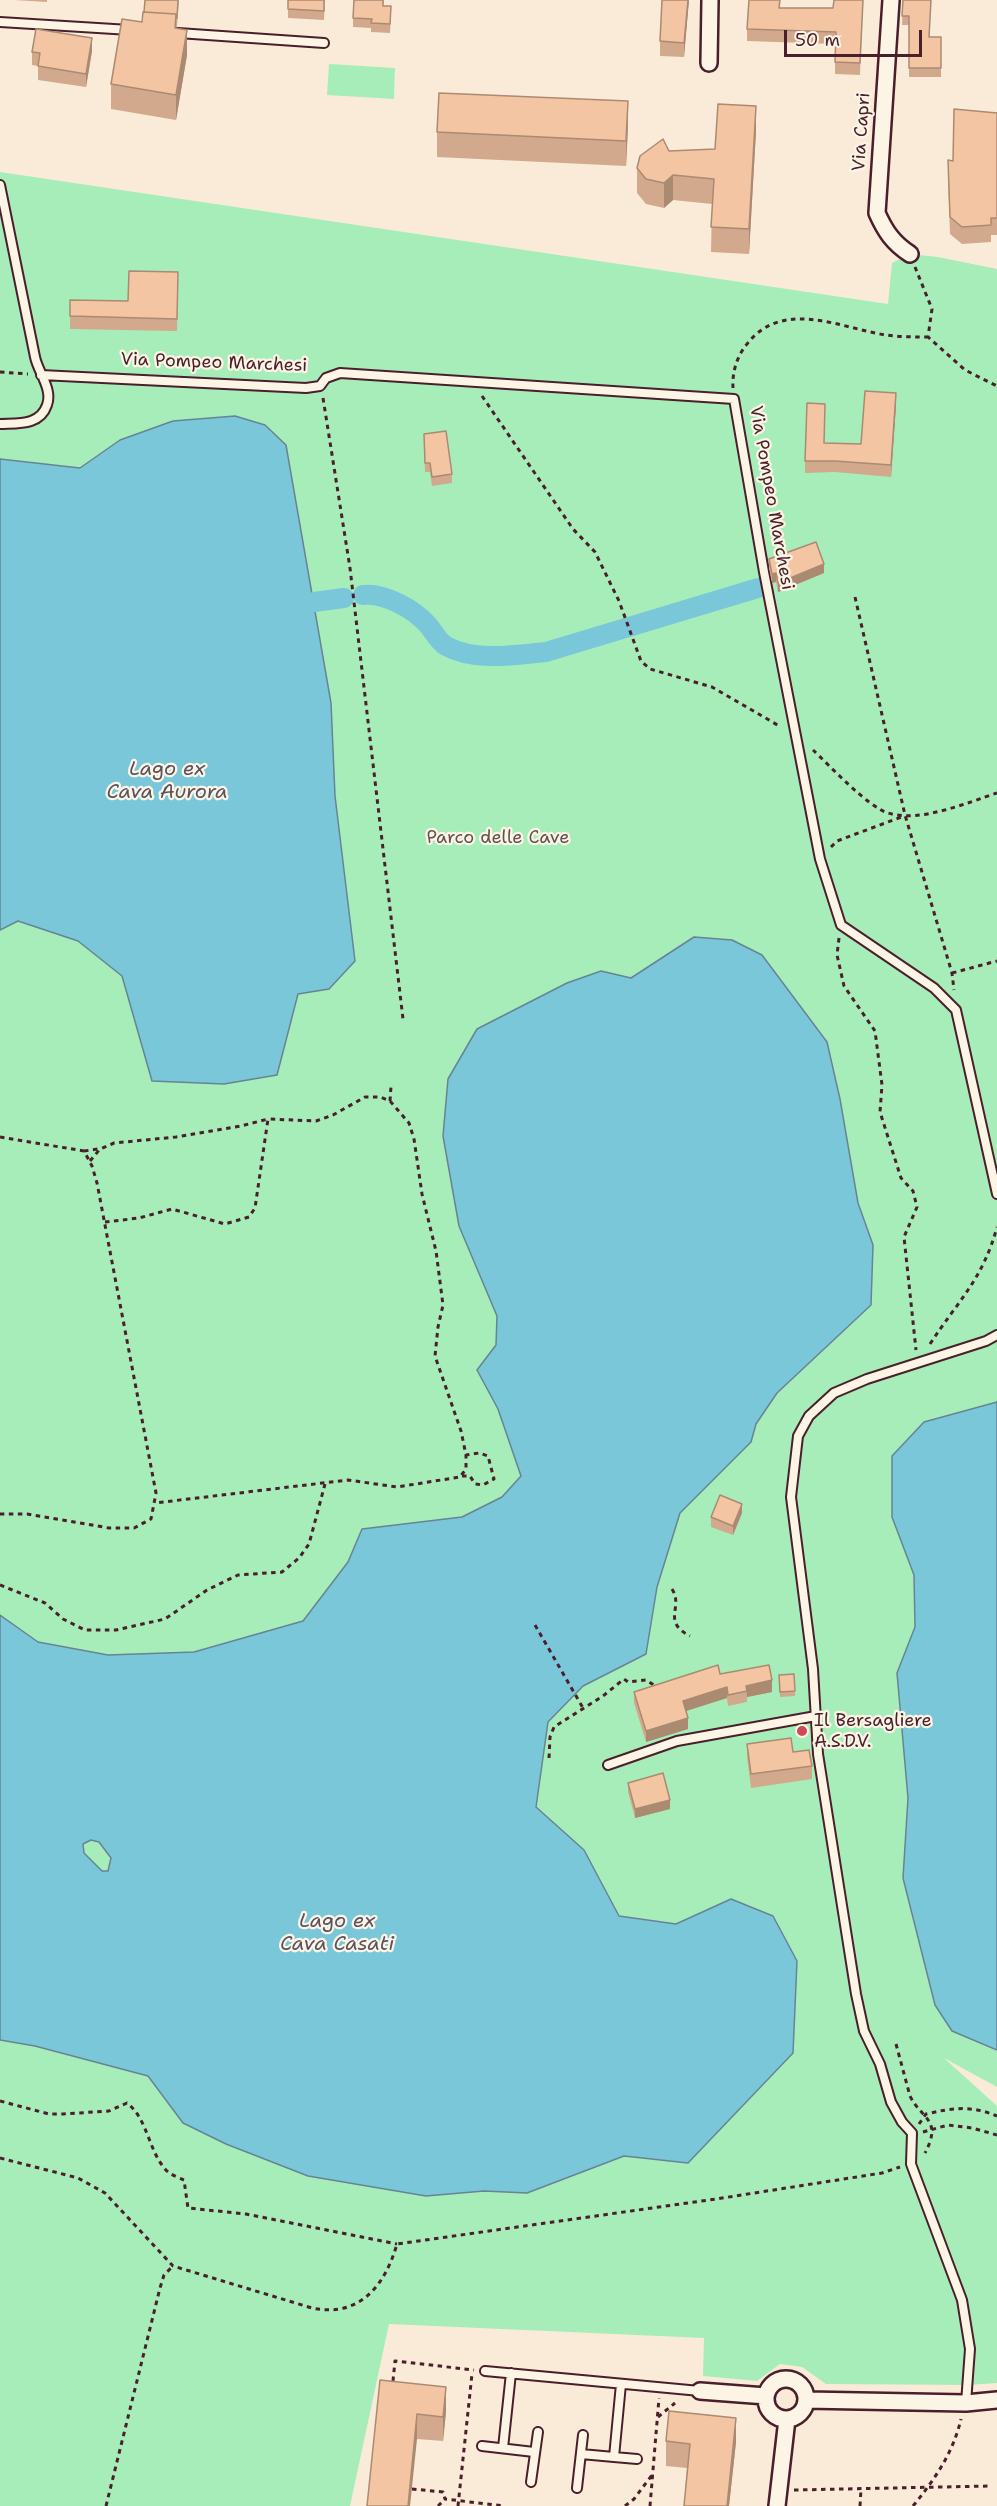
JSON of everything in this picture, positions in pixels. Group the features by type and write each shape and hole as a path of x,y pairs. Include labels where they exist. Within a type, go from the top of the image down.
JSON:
{"street":[{"path":"709,63 710,0"},
{"name":"Via Capri","path":"891,0 877,213 887,234 895,244 910,254"},
{"path":"782,2379 788,2379 800,2384 806,2394 806,2400 800,2413 787,2419 777,2417 770,2410 766,2396 772,2385 782,2379"},
{"path":"700,2391 766,2396"},
{"path":"806,2400 966,2403 997,2400"},
{"path":"777,2506 787,2419"}],"lane":[{"path":"0,22 139,31"},
{"path":"173,33 324,43"},
{"path":"0,185 36,362 48,392 47,405 41,415 30,423 0,424"},
{"name":"Via Pompeo Marchesi","path":"41,375 306,388 321,385 326,378 337,374 734,399 764,572 820,858 841,926"},
{"path":"841,926 934,988 956,1010 997,1194"},
{"path":"966,2403 970,2349 962,2300 910,2164 912,2133 895,2112 880,2064 864,2031 818,1754 813,1669 791,1497 798,1436 808,1416 829,1396 867,1379 986,1341 997,1335"},
{"path":"608,1765 677,1741 816,1716"},
{"path":"485,2371 700,2391"},
{"path":"503,2448 512,2373"},
{"path":"614,2457 621,2384"},
{"path":"531,2482 538,2432"},
{"path":"577,2488 583,2435"},
{"path":"482,2446 534,2451"},
{"path":"581,2454 637,2459"}],"path":[{"path":"910,254 932,309 928,337"},
{"path":"733,382 733,376 744,348 756,333 778,322 798,319 829,320 886,335 928,337 965,370 997,386"},
{"path":"0,372 41,375"},
{"path":"473,382 573,529 595,552 627,621 641,661 650,669 712,687 798,737 868,800 887,813 905,815 931,813 997,793"},
{"path":"321,385 351,568 403,1019"},
{"path":"855,597 905,815 952,973 956,1010"},
{"path":"820,858 837,841 905,815"},
{"path":"841,926 837,954 844,986 875,1031 882,1085 880,1112 901,1178 913,1191 917,1207 904,1237 918,1364"},
{"path":"952,973 997,961"},
{"path":"390,1101 391,1086"},
{"path":"0,1137 84,1151 100,1149 114,1143 176,1137 268,1119 316,1121 333,1115 365,1097 380,1097 390,1101 408,1123 414,1139 422,1194 436,1251 442,1305 435,1356 452,1399 466,1455 466,1468 460,1476"},
{"path":"105,1222 139,1218 172,1209 225,1224 249,1217 255,1208 268,1119"},
{"path":"90,1161 100,1149"},
{"path":"0,1514 27,1514 109,1528 129,1528 151,1519 155,1503 156,1487 105,1222 95,1173 84,1151"},
{"path":"918,1364 978,1277 990,1253 997,1227"},
{"path":"155,1503 348,1480 397,1487 460,1476 470,1476 475,1484 483,1485 494,1479 488,1456 479,1453 466,1455"},
{"path":"0,1585 45,1603 63,1619 85,1629 116,1630 165,1618 207,1590 238,1575 282,1572 299,1558 309,1545 326,1483"},
{"path":"672,1589 675,1594 675,1623 681,1631 690,1636"},
{"path":"535,1625 584,1708"},
{"path":"549,1758 550,1737 554,1727 624,1679 628,1682 646,1680 666,1693"},
{"path":"896,2044 910,2096 913,2103 926,2114 931,2131 948,2126 972,2128 997,2135"},
{"path":"0,2101 49,2114 109,2111 127,2103 145,2129 155,2155 168,2172 184,2180 188,2208 246,2214 397,2244 738,2196 882,2173 910,2164"},
{"path":"912,2133 926,2114 954,2107 974,2109 997,2116"},
{"path":"0,2158 78,2178 105,2193 173,2266 312,2308 334,2311 347,2307 374,2291 385,2276 397,2244"},
{"path":"106,2506 160,2288 164,2275 173,2266"},
{"path":"393,2381 395,2361 485,2371"},
{"path":"458,2506 472,2369"},
{"path":"650,2506 660,2387"},
{"path":"657,2417 674,2403 683,2404"},
{"path":"913,2506 944,2464 957,2435 966,2403"},
{"path":"625,2506 634,2499 653,2473"},
{"path":"794,2490 990,2486"},
{"path":"412,2489 443,2492 445,2499"},
{"path":"860,2506 861,2489"},
{"path":"445,2499 504,2506"},
{"path":"438,2506 445,2499"}],"green space":[{"path":"329,64 395,68 394,99 327,95"},
{"name":"Parco delle Cave","path":"0,172 888,304 892,263 910,254 938,257 997,269 997,1402 924,1422 892,1456 892,1516 914,1575 915,1627 897,1673 908,1798 903,1878 952,2031 997,2050 997,2087 944,2058 997,2106 997,2383 968,2385 826,2384 802,2367 780,2364 757,2381 703,2376 704,2338 389,2324 350,2506 0,2506"}],"water":[{"name":"Lago ex Cava Aurora","path":"235,416 265,425 286,445 331,703 335,796 355,961 329,989 298,994 277,1075 224,1084 152,1081 122,976 78,941 18,921 0,930 0,459 80,468 120,440 173,421"},
{"name":"Lago ex Cava Casati","path":"694,937 732,940 762,955 827,1042 840,1099 858,1203 873,1245 871,1305 777,1393 756,1424 751,1442 680,1513 657,1587 646,1654 583,1686 548,1722 536,1807 584,1850 619,1916 676,1924 731,1899 773,1916 797,1961 793,2053 688,2163 624,2156 527,2193 484,2191 426,2196 308,2176 226,2144 183,2123 148,2076 35,2046 0,2040 0,1615 38,1642 108,1655 194,1652 303,1621 348,1562 362,1529 462,1517 502,1497 521,1476 498,1409 477,1370 496,1345 497,1316 459,1226 443,1136 448,1079 477,1029 567,983 601,971 631,978","holes":["91,1840 99,1842 111,1858 108,1871 102,1871 84,1853 83,1844"]},
{"path":"997,1402 997,2050 952,2031 935,2005 903,1878 908,1798 897,1673 915,1627 914,1575 892,1517 892,1456 924,1422"}],"building":[{"path":"145,0 178,0 177,18 176,14 144,12"},
{"path":"288,0 324,0 324,11 288,9"},
{"path":"354,0 383,0 383,6 391,6 390,24 371,23 372,19 353,18"},
{"path":"662,0 688,0 684,43 660,41"},
{"path":"749,0 780,0 779,8 833,8 834,0 863,0 860,63 835,62 836,32 747,29"},
{"path":"903,0 931,0 929,37 941,37 941,68 909,68 909,16 902,16"},
{"path":"143,12 176,14 175,28 187,30 176,95 111,84 122,19 142,22"},
{"path":"36,29 92,38 86,74 38,66 40,53 32,52"},
{"path":"439,93 628,101 626,141 437,132"},
{"path":"718,104 756,106 749,229 711,227 714,179 673,175 664,183 646,179 637,168 640,156 663,139 669,151 715,149"},
{"path":"954,109 997,113 997,218 991,218 991,225 962,227 950,217 948,160 953,161"},
{"path":"129,271 178,272 177,319 70,316 70,300 128,301"},
{"path":"865,391 896,393 891,465 805,461 807,403 825,404 824,443 861,444"},
{"path":"446,431 452,474 432,477 430,463 425,463 424,434"},
{"path":"816,542 824,564 778,583 776,573 772,574 769,559"},
{"path":"720,1495 742,1504 733,1526 711,1517"},
{"path":"718,1665 720,1674 769,1665 772,1680 746,1686 747,1691 728,1695 727,1687 683,1701 688,1718 646,1731 634,1692"},
{"path":"794,1674 795,1691 780,1692 779,1675"},
{"path":"791,1738 793,1752 809,1750 812,1766 751,1774 747,1744"},
{"path":"663,1773 670,1800 635,1809 628,1783"},
{"path":"380,2380 446,2387 443,2417 417,2414 408,2506 367,2506"},
{"path":"669,2411 736,2418 727,2506 684,2506 690,2444 666,2441"}],"waterway":[{"path":"363,595 380,596 407,608 422,619 441,642 457,651 482,656 508,656 546,652 758,588"},
{"path":"314,602 344,598"}],"place":[{"name":"Il Bersagliere A.S.D.V.","path":"802,1731"}]}
